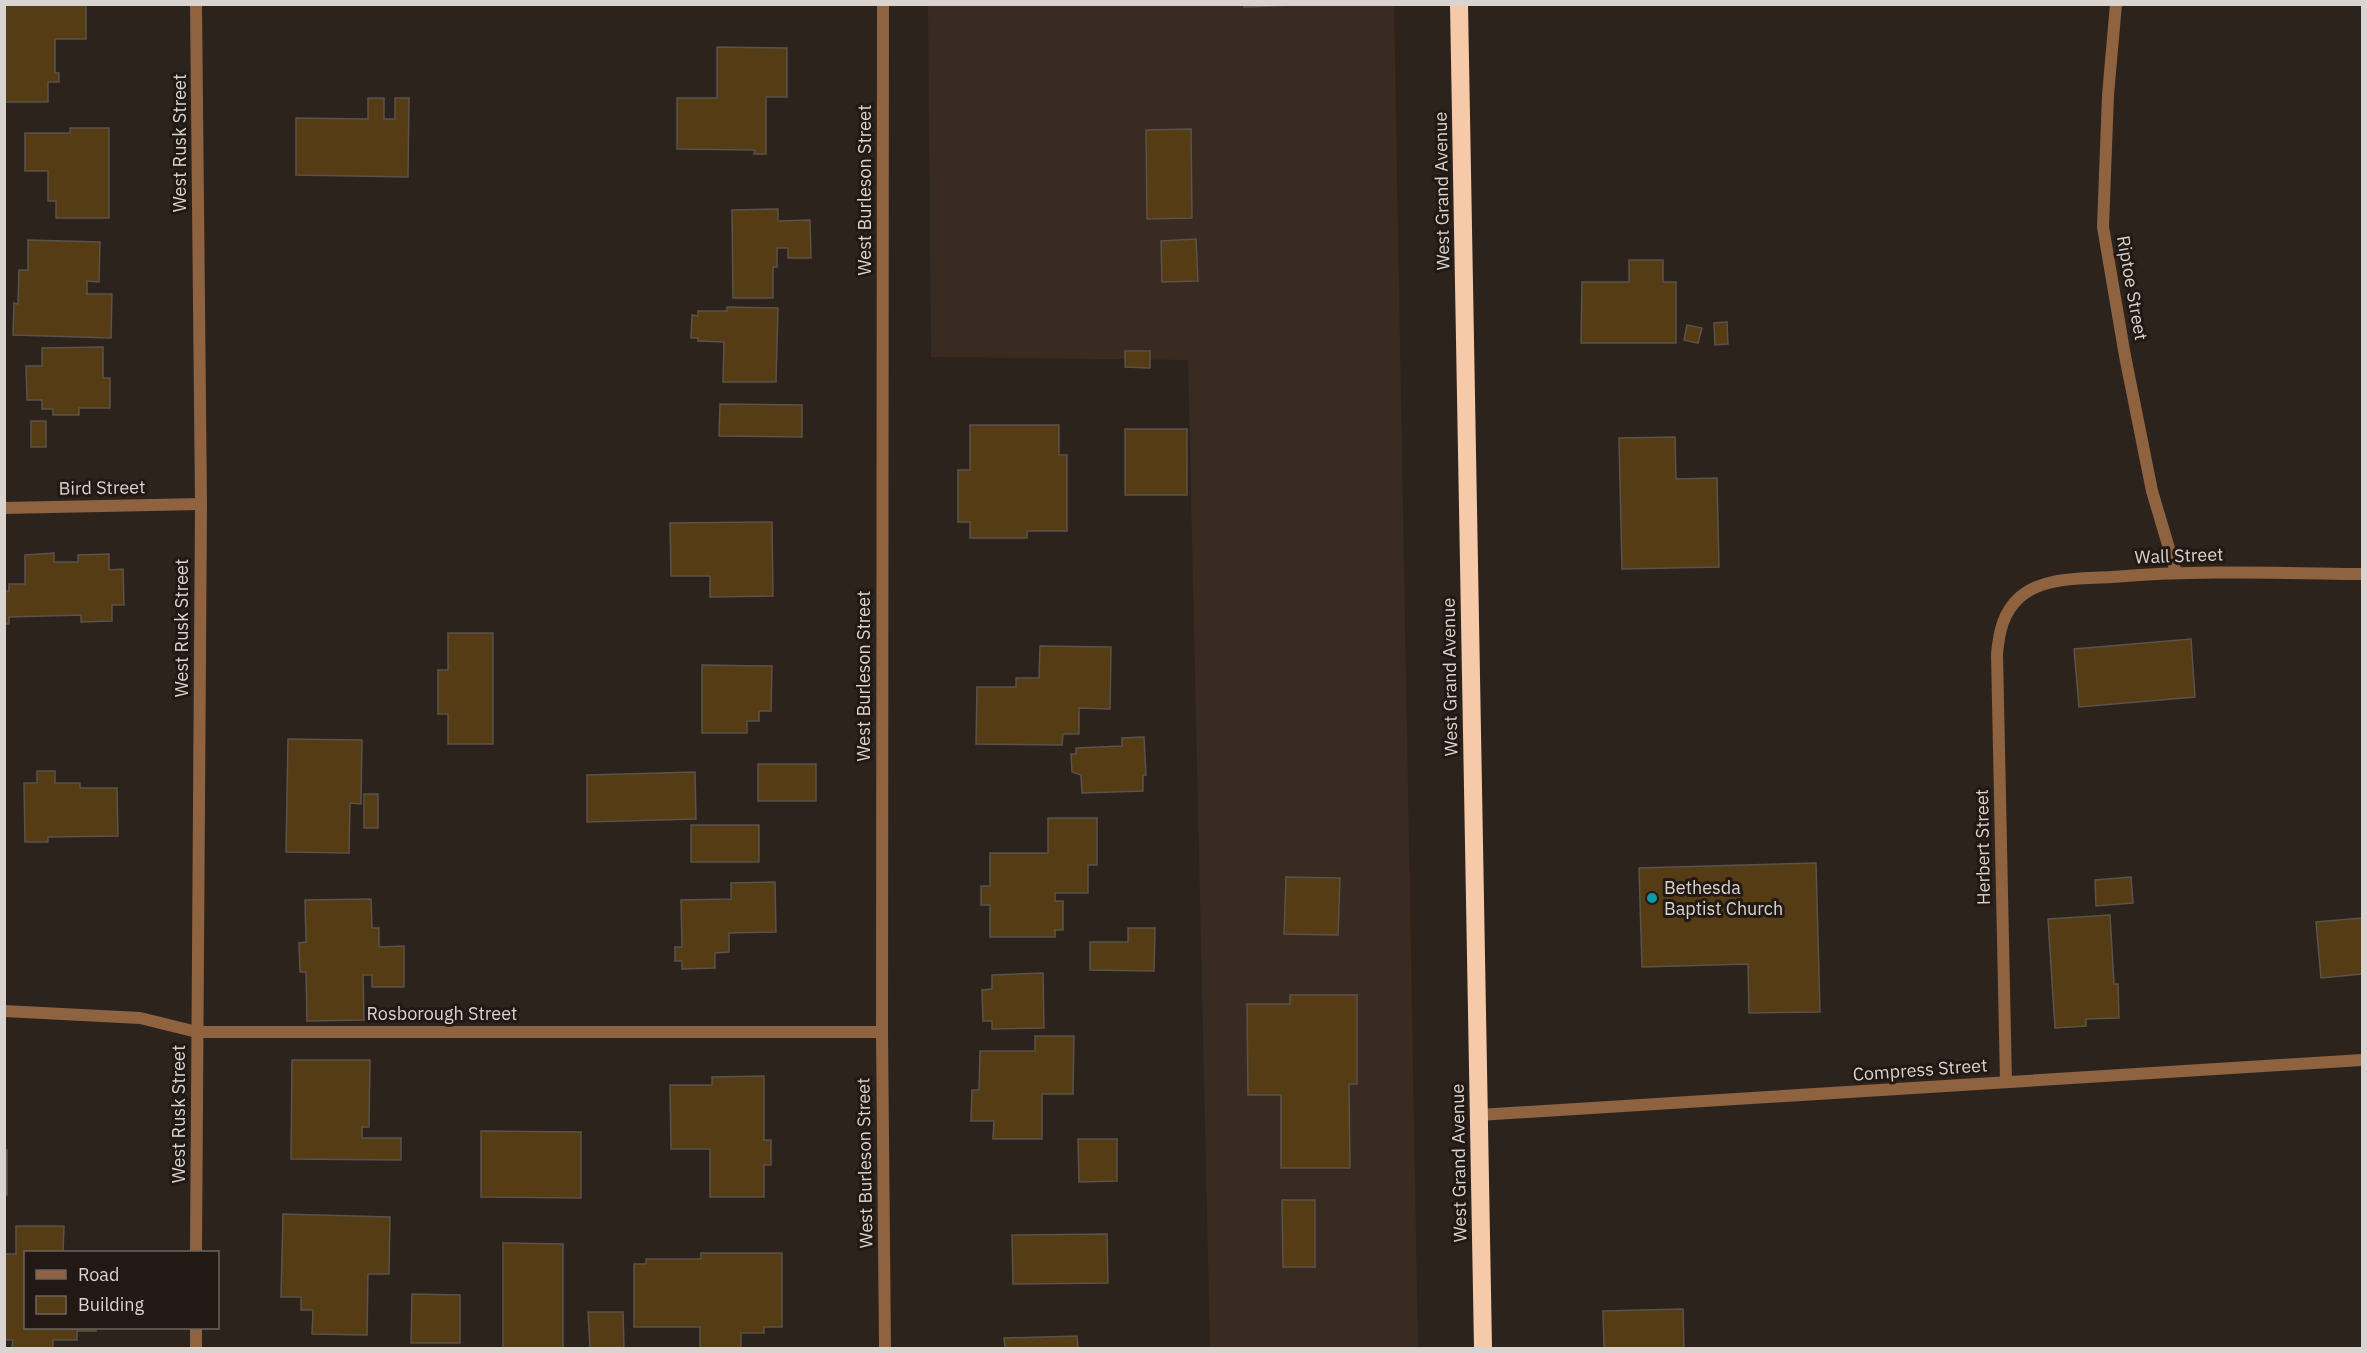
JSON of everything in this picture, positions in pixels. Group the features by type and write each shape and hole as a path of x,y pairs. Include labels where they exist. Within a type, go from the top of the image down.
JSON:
{"highway":[{"name":"West Grand Avenue","path":"1460,4 1483,1348"}],"street":[{"name":"West Rusk Street","path":"196,4 201,504 196,1251"},
{"name":"West Burleson Street","path":"884,4 882,1032 885,1348"},
{"name":"Riptoe Street","path":"2116,4 2108,95 2103,226 2125,356 2152,490 2176,572"},
{"name":"Bird Street","path":"4,508 201,504"},
{"name":"Wall Street","path":"2007,613 2021,597 2039,586 2060,581 2176,572 2362,574"},
{"name":"Herbert Street","path":"2006,1082 1997,654 1999,633 2007,613"},
{"name":"Rosborough Street","path":"4,1011 140,1018 197,1032 882,1032"},
{"name":"Compress Street","path":"1479,1115 2362,1060"},
{"path":"196,1329 196,1348"}],"shaded area":[{"path":"928,5 1394,5 1418,1348 1210,1348 1188,360 931,357"}],"building":[{"path":"4,4 86,4 86,39 55,39 55,73 59,73 59,82 48,82 48,102 4,102"},
{"path":"1244,4 1325,4 1244,7"},
{"path":"717,47 787,48 787,97 766,97 766,154 754,154 755,150 677,149 677,98 717,98"},
{"path":"368,98 384,98 384,119 395,119 395,98 409,98 408,177 296,175 296,118 368,119"},
{"path":"70,128 109,128 109,218 56,218 56,201 48,201 48,171 25,171 25,133 70,133"},
{"path":"1191,129 1192,218 1147,219 1146,130"},
{"path":"778,209 778,221 810,220 811,258 788,258 788,248 777,248 777,267 773,267 773,298 733,298 732,210"},
{"path":"1196,239 1198,281 1162,282 1161,241"},
{"path":"28,240 100,242 99,282 87,281 87,294 112,294 111,338 13,335 14,303 18,304 19,270 28,270"},
{"path":"1629,260 1663,260 1663,282 1676,282 1676,343 1581,343 1582,282 1629,282"},
{"path":"727,307 778,308 776,382 723,382 724,342 698,341 698,338 691,338 692,315 698,316 698,311 727,311"},
{"path":"1727,322 1728,344 1715,345 1714,323"},
{"path":"1687,325 1702,328 1698,343 1684,340"},
{"path":"103,347 103,378 110,378 110,408 79,408 79,415 53,415 53,409 42,409 42,400 27,400 26,366 42,366 42,348"},
{"path":"1125,351 1150,351 1150,368 1125,367"},
{"path":"720,404 802,405 802,437 719,436"},
{"path":"31,421 46,421 46,447 31,447"},
{"path":"970,425 1059,425 1059,455 1067,455 1067,531 1027,531 1027,538 970,538 970,522 958,522 958,470 970,470"},
{"path":"1125,429 1187,429 1187,495 1125,495"},
{"path":"1675,437 1676,479 1717,478 1719,567 1622,569 1619,438"},
{"path":"772,522 773,596 710,597 710,576 671,576 670,523"},
{"path":"54,553 54,562 78,562 78,555 109,554 109,570 123,569 124,605 112,605 112,621 81,622 81,615 9,617 9,624 4,624 4,591 9,591 9,584 25,584 25,555"},
{"path":"448,633 493,633 493,744 448,744 448,714 438,714 438,670 448,670"},
{"path":"2191,639 2195,697 2079,707 2074,649"},
{"path":"1040,646 1111,647 1110,709 1079,708 1079,734 1063,734 1062,745 976,744 977,687 1016,687 1016,678 1039,678"},
{"path":"702,665 772,666 771,711 759,711 759,721 747,721 747,733 702,733"},
{"path":"1144,737 1146,775 1143,775 1143,791 1082,793 1081,775 1072,772 1071,754 1076,754 1076,748 1122,746 1122,738"},
{"path":"288,739 362,740 361,804 350,803 349,853 286,852"},
{"path":"758,764 816,764 816,801 758,801"},
{"path":"37,771 55,771 55,783 80,783 80,788 117,788 118,836 48,837 48,842 25,842 24,783 37,783"},
{"path":"695,772 696,819 587,822 587,775"},
{"path":"364,794 378,794 378,828 364,828"},
{"path":"1048,818 1097,818 1097,865 1088,865 1088,893 1055,893 1055,901 1063,901 1063,930 1055,930 1055,937 990,937 990,905 981,905 981,886 990,886 990,853 1048,853"},
{"path":"691,825 759,825 759,862 691,862"},
{"path":"1816,863 1820,1012 1749,1013 1748,964 1642,967 1639,868"},
{"path":"1286,877 1340,878 1338,935 1284,934"},
{"path":"2131,877 2133,903 2096,906 2095,880"},
{"path":"775,882 776,932 729,933 729,952 715,953 715,968 682,969 682,961 675,961 675,947 682,947 681,900 731,899 731,883"},
{"path":"371,899 372,928 379,928 379,947 404,946 404,987 372,987 372,975 363,975 364,1020 307,1021 306,972 300,972 299,943 306,942 305,900"},
{"path":"2110,915 2114,984 2118,984 2119,1018 2086,1019 2086,1026 2055,1028 2048,919"},
{"path":"2362,918 2362,974 2321,978 2316,922"},
{"path":"1128,928 1155,928 1154,971 1090,970 1090,942 1128,942"},
{"path":"1043,973 1044,1028 992,1029 992,1021 983,1021 982,990 992,989 992,975"},
{"path":"1290,995 1357,995 1357,1084 1349,1084 1350,1168 1281,1168 1281,1095 1248,1095 1247,1004 1290,1004"},
{"path":"1035,1036 1074,1036 1073,1094 1042,1094 1042,1139 993,1139 994,1121 971,1121 972,1090 979,1090 980,1051 1035,1051"},
{"path":"292,1060 370,1060 369,1127 362,1127 362,1138 401,1138 401,1160 291,1159"},
{"path":"764,1076 764,1140 771,1140 771,1165 764,1165 764,1197 710,1197 710,1149 671,1149 670,1085 712,1085 712,1077"},
{"path":"481,1131 581,1132 581,1198 481,1197"},
{"path":"1078,1139 1117,1139 1117,1181 1079,1182"},
{"path":"4,1150 7,1150 7,1195 4,1194"},
{"path":"1282,1200 1315,1200 1315,1267 1283,1267"},
{"path":"283,1214 390,1217 389,1274 368,1274 367,1335 312,1334 313,1310 301,1310 301,1297 281,1297"},
{"path":"16,1226 64,1226 63,1251 24,1251 24,1329 96,1329 96,1331 77,1331 77,1340 53,1340 53,1348 12,1348 13,1340 4,1340 4,1254 16,1254"},
{"path":"1107,1234 1108,1283 1013,1284 1012,1235"},
{"path":"503,1243 563,1244 563,1348 503,1348"},
{"path":"701,1253 782,1253 782,1327 764,1327 764,1333 741,1333 741,1348 700,1348 700,1327 634,1327 634,1264 646,1264 646,1259 701,1259"},
{"path":"412,1294 460,1295 460,1343 411,1343"},
{"path":"1683,1309 1684,1348 1604,1348 1603,1311"},
{"path":"588,1312 623,1312 624,1348 590,1348"},
{"path":"1077,1336 1078,1348 1005,1348 1004,1338"}],"place":[{"name":"Bethesda Baptist Church","path":"1652,898"}]}
